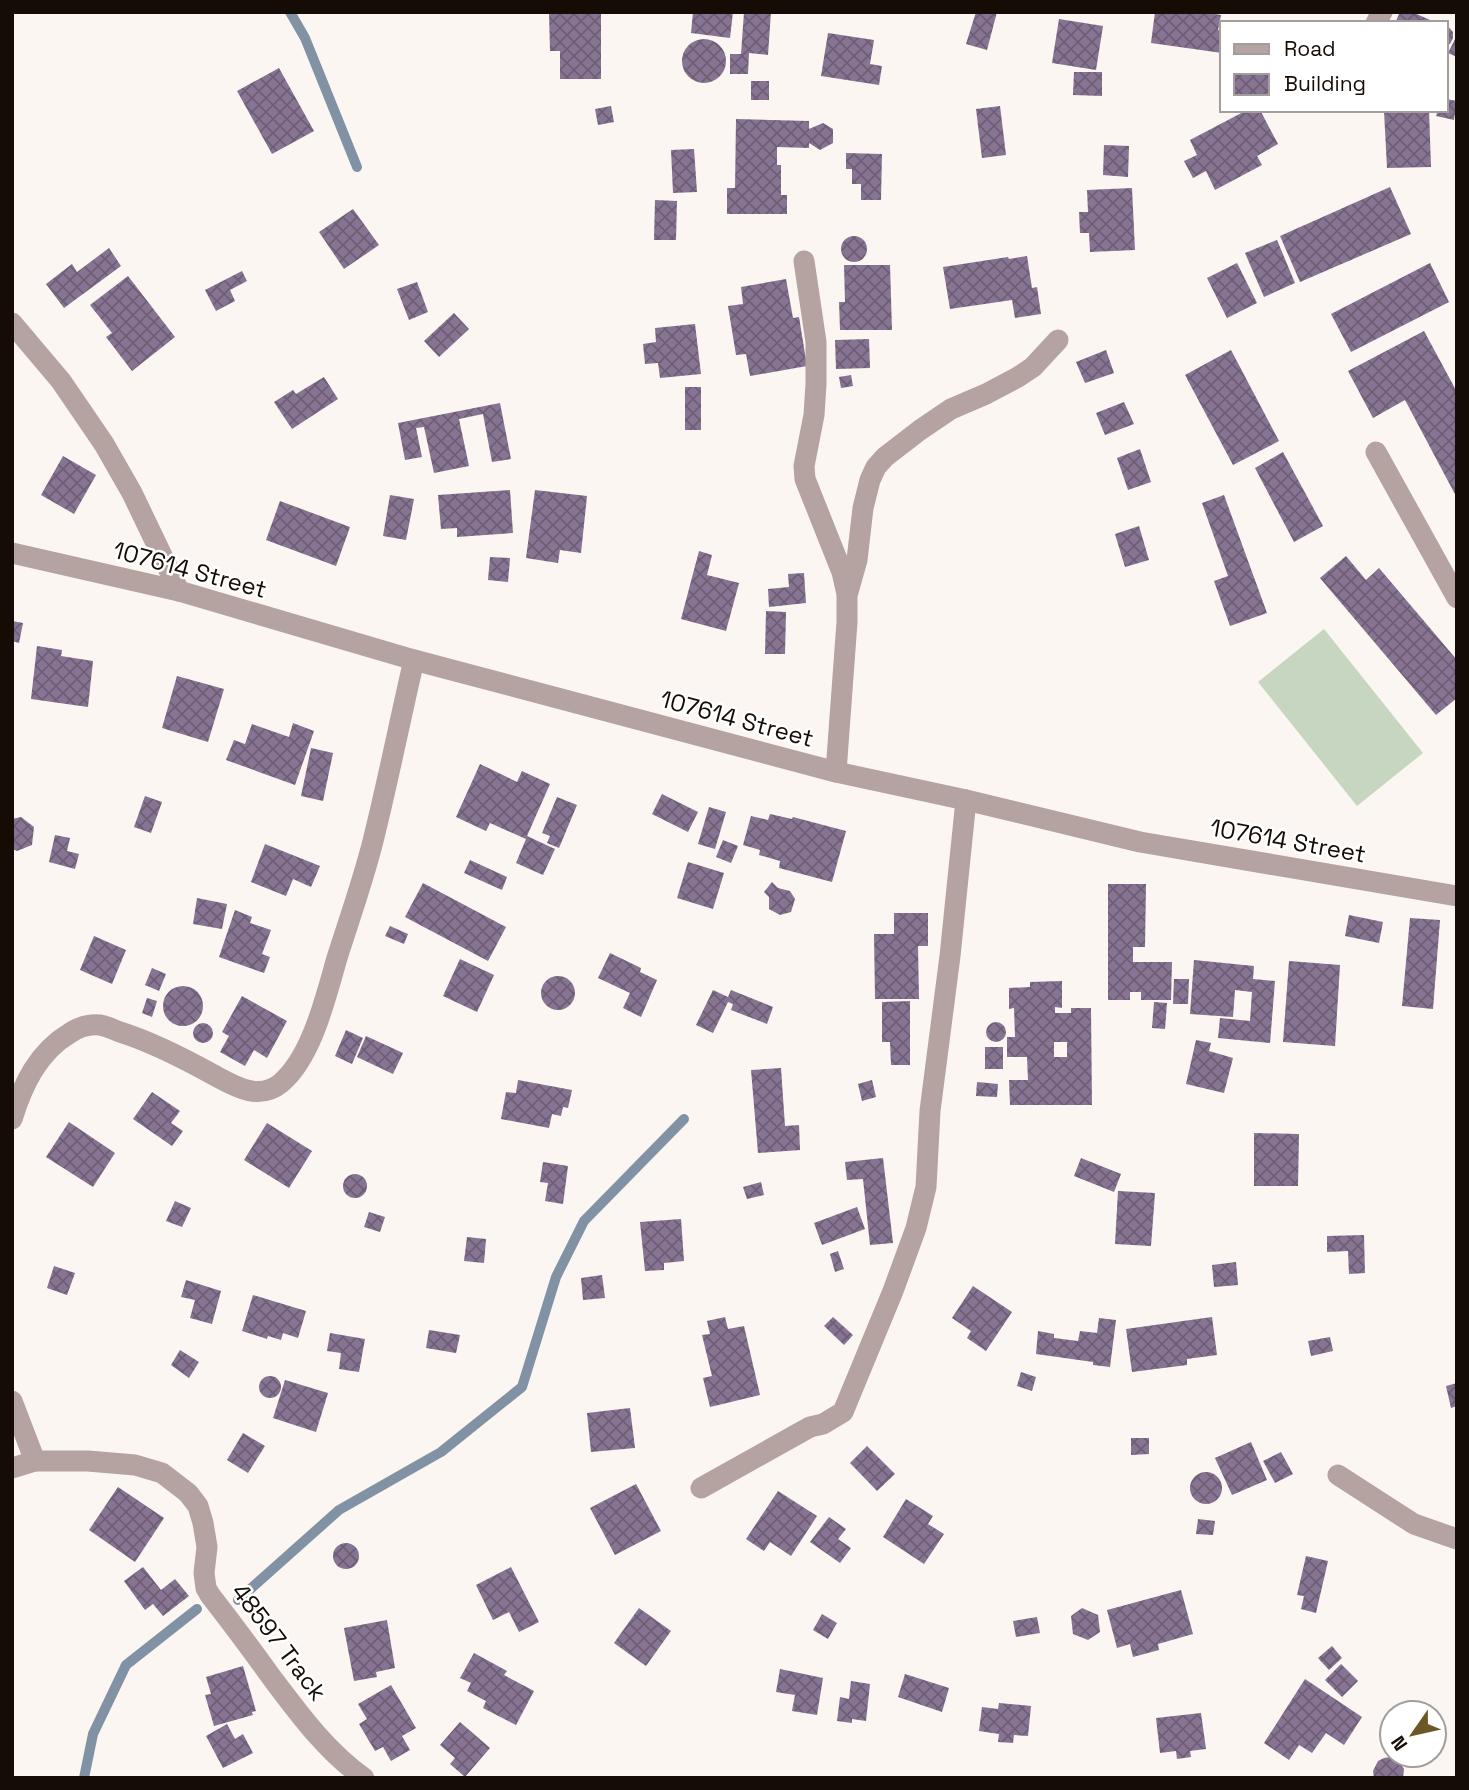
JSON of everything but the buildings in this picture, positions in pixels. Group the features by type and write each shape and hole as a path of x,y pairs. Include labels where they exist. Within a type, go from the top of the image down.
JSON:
{"street":[{"path":"804,261 816,342 817,384 804,466 805,479 842,572 847,594 836,772"},
{"path":"12,323 61,381 104,444 132,493 179,591"},
{"path":"847,594 857,559 863,508 876,467 902,443 951,410 1033,367 1058,340"},
{"path":"1376,452 1457,598"},
{"name":"107614 Street","path":"12,553 179,591 414,660 836,772 1140,842 1457,896"},
{"path":"12,1119 24,1085 38,1061 56,1042 85,1026 101,1025 133,1036 253,1092 267,1090 279,1084 290,1072 303,1053 320,1016 372,844 414,660"},
{"path":"701,1488 810,1427 823,1424 843,1412 893,1290 926,1187 930,1111 950,956 965,800"},
{"path":"12,1401 36,1461"},
{"name":"48597 Track","path":"12,1468 36,1461 135,1465 162,1473 188,1493 198,1506 203,1523 207,1547 204,1573 210,1595 321,1740 364,1778"},
{"path":"1338,1475 1414,1524 1457,1539"}],"green space":[{"path":"1324,629 1423,753 1357,806 1258,682"}],"waterway":[{"path":"290,12 305,38 357,167"},
{"path":"238,1600 339,1510 441,1452 522,1387 556,1277 584,1221 684,1119"},
{"path":"84,1778 93,1734 126,1665 197,1609"}]}
